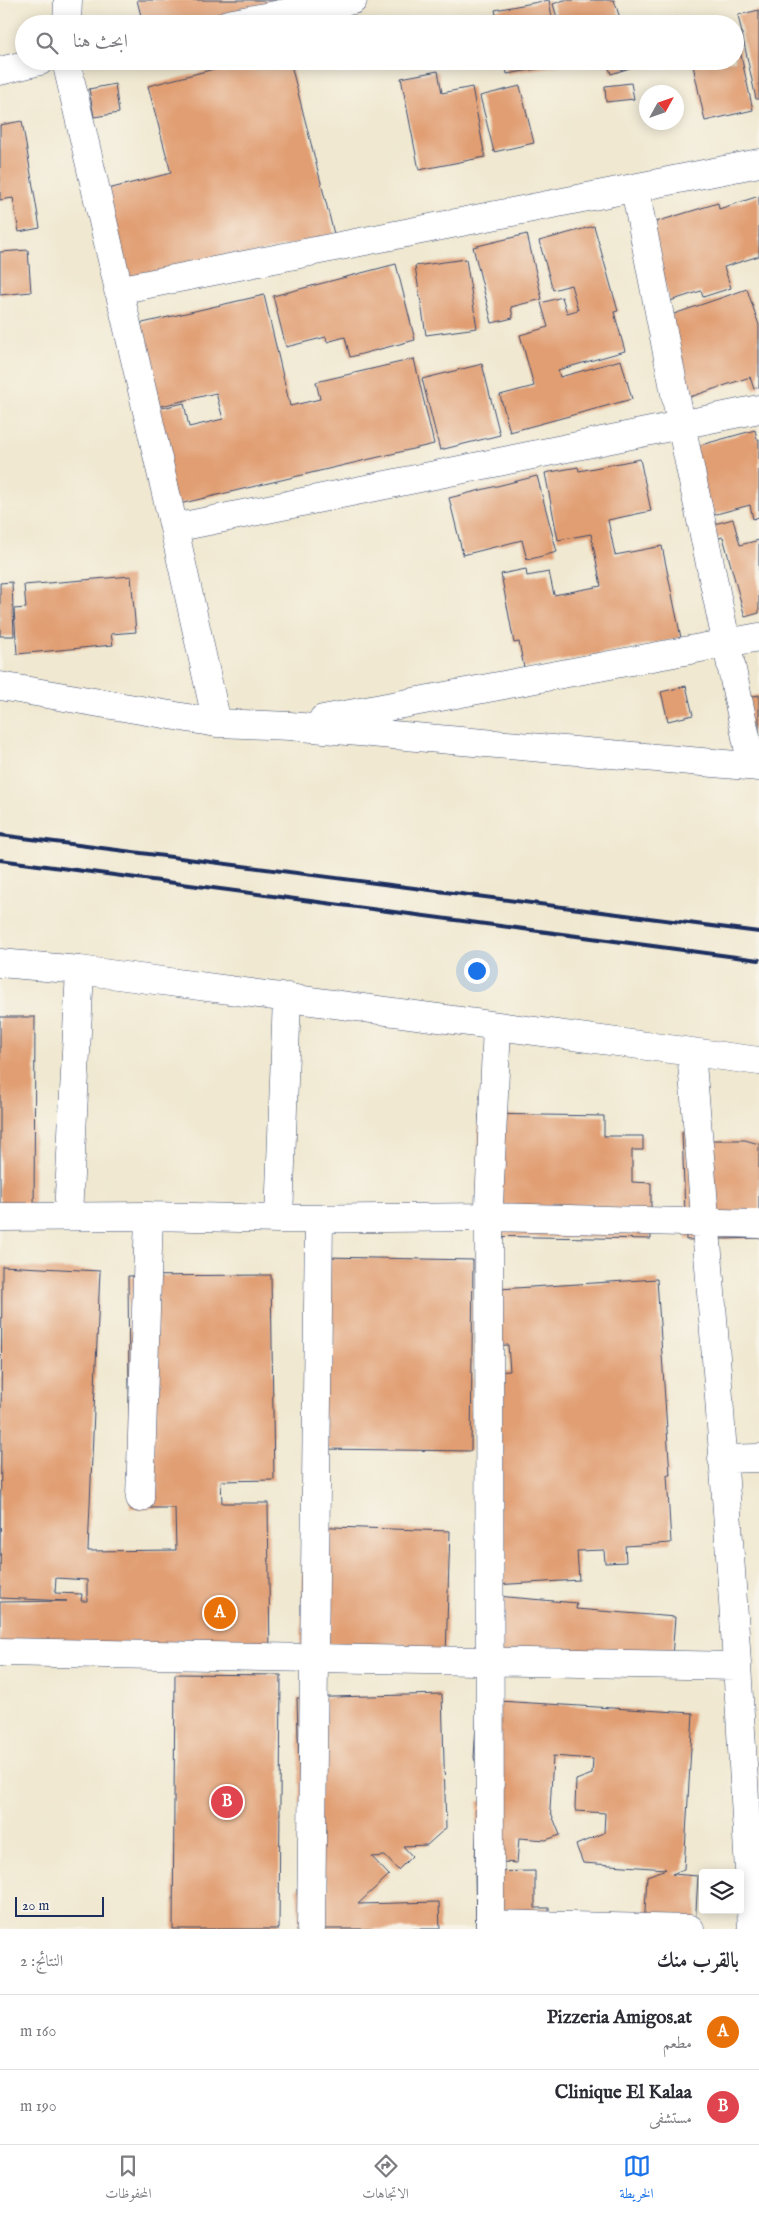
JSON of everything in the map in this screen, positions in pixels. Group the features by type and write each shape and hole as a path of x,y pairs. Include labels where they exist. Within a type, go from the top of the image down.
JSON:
{"street":[{"path":"67,15 68,0"},
{"path":"275,15 353,0"},
{"path":"0,71 15,67"},
{"path":"68,70 174,528 217,724"},
{"path":"118,290 759,163"},
{"path":"0,686 217,724 290,726 756,766 726,644 635,189"},
{"path":"174,528 759,409"},
{"path":"290,726 759,637"},
{"path":"0,963 80,970 759,1061"},
{"path":"68,1216 80,970"},
{"path":"279,1219 287,997"},
{"path":"496,1026 489,1218 488,1660 490,1927 690,1929"},
{"path":"691,1052 706,1222 722,1459 745,1684 752,1929"},
{"path":"140,1498 149,1216"},
{"path":"0,1217 489,1218 759,1224"},
{"path":"311,1929 312,1658 319,1219"},
{"path":"722,1459 759,1458"},
{"path":"0,1652 488,1660 745,1684"}],"building":[{"path":"137,0 303,0 245,15 141,15"},
{"path":"549,0 552,15 496,15 495,10"},
{"path":"564,0 614,0 619,15 556,15 553,4"},
{"path":"759,10 759,99 756,99 744,43 744,15 738,15"},
{"path":"744,69 753,110 705,121 694,70"},
{"path":"210,70 292,70 334,234 128,284 104,190 171,173 148,86"},
{"path":"506,70 531,70 507,74"},
{"path":"610,70 624,70 611,74"},
{"path":"438,71 442,93 472,87 485,157 419,170 401,78"},
{"path":"631,83 634,99 606,102 605,86"},
{"path":"115,84 119,113 94,117 89,89"},
{"path":"520,86 534,143 494,152 480,96"},
{"path":"22,121 40,228 19,232 13,198 0,200 0,125"},
{"path":"759,196 759,256 724,267 731,288 703,297 701,291 670,301 646,225 718,203 719,209"},
{"path":"594,226 618,311 614,312 625,351 558,370 560,377 621,360 632,399 510,432 500,395 534,386 520,335 548,327 541,303 562,297 567,313 578,310 571,285 553,290 539,241"},
{"path":"527,234 542,299 511,307 513,318 492,323 473,247"},
{"path":"28,250 31,292 0,295 0,252"},
{"path":"466,259 477,328 426,335 415,266"},
{"path":"396,264 415,340 350,357 345,337 327,342 326,337 286,347 273,296"},
{"path":"747,289 759,325 759,387 754,389 750,377 684,399 665,317"},
{"path":"264,295 290,406 320,399 316,382 414,359 434,444 171,506 149,411 184,403 189,427 223,419 216,393 153,408 134,325"},
{"path":"482,364 500,435 440,450 422,379"},
{"path":"755,430 757,439 759,439 759,517 753,519 750,505 709,516 690,448"},
{"path":"640,459 651,511 608,520 615,555 662,546 681,638 524,668 519,642 514,643 501,574 526,569 527,576 549,572 554,595 601,586 591,534 558,540 545,473 578,467 579,471"},
{"path":"537,476 557,552 527,560 522,540 463,555 449,498"},
{"path":"733,519 740,545 759,540 759,613 745,617 723,537 711,540 707,526"},
{"path":"131,576 136,632 111,634 113,645 17,654 14,609 26,608 24,585"},
{"path":"12,582 14,636 0,636 0,583"},
{"path":"686,686 693,715 668,721 661,692"},
{"path":"759,695 759,742 735,699"},
{"path":"0,1017 35,1017 34,1218 0,1218"},
{"path":"479,1114 604,1116 604,1136 643,1136 643,1150 632,1150 632,1182 651,1183 651,1239 478,1236"},
{"path":"682,1131 712,1140 745,1140 759,1144 759,1238 686,1240"},
{"path":"325,1257 473,1260 471,1451 322,1449"},
{"path":"2,1266 100,1271 88,1551 176,1550 175,1508 130,1508 128,1276 271,1275 274,1480 221,1481 222,1503 268,1503 270,1656 0,1658 0,1602 67,1601 0,1598","holes":["56,1578 87,1580 87,1601 81,1601 82,1594 55,1593"]},
{"path":"657,1279 670,1475 667,1475 671,1543 625,1546 626,1562 605,1563 604,1550 577,1551 579,1580 494,1585 480,1373 510,1371 508,1345 488,1346 484,1290"},
{"path":"305,1526 450,1531 446,1655 300,1668"},
{"path":"485,1595 577,1603 576,1609 675,1617 671,1671 480,1655"},
{"path":"175,1674 281,1675 279,1929 173,1929"},
{"path":"478,1688 483,1700 693,1713 684,1869 672,1874 698,1876 695,1929 644,1929 647,1876 666,1869 583,1863 576,1845 604,1833 605,1813 576,1811 575,1808 576,1780 592,1774 593,1759 553,1756 550,1810 560,1835 546,1840 519,1838 517,1863 475,1860 478,1802 490,1798 474,1758"},
{"path":"442,1694 446,1828 427,1845 403,1846 412,1856 398,1870 385,1856 372,1857 389,1875 358,1904 439,1902 440,1929 299,1929 297,1889 311,1877 301,1841 297,1698"},
{"path":"535,1871 535,1908 549,1908 549,1929 476,1929 475,1872"}],"railway":[{"path":"0,835 759,932"},
{"path":"0,860 759,960"}],"place":[{"name":"Pizzeria Amigos.at","path":"220,1613"},
{"name":"Clinique El Kalaa","path":"227,1802"}]}
